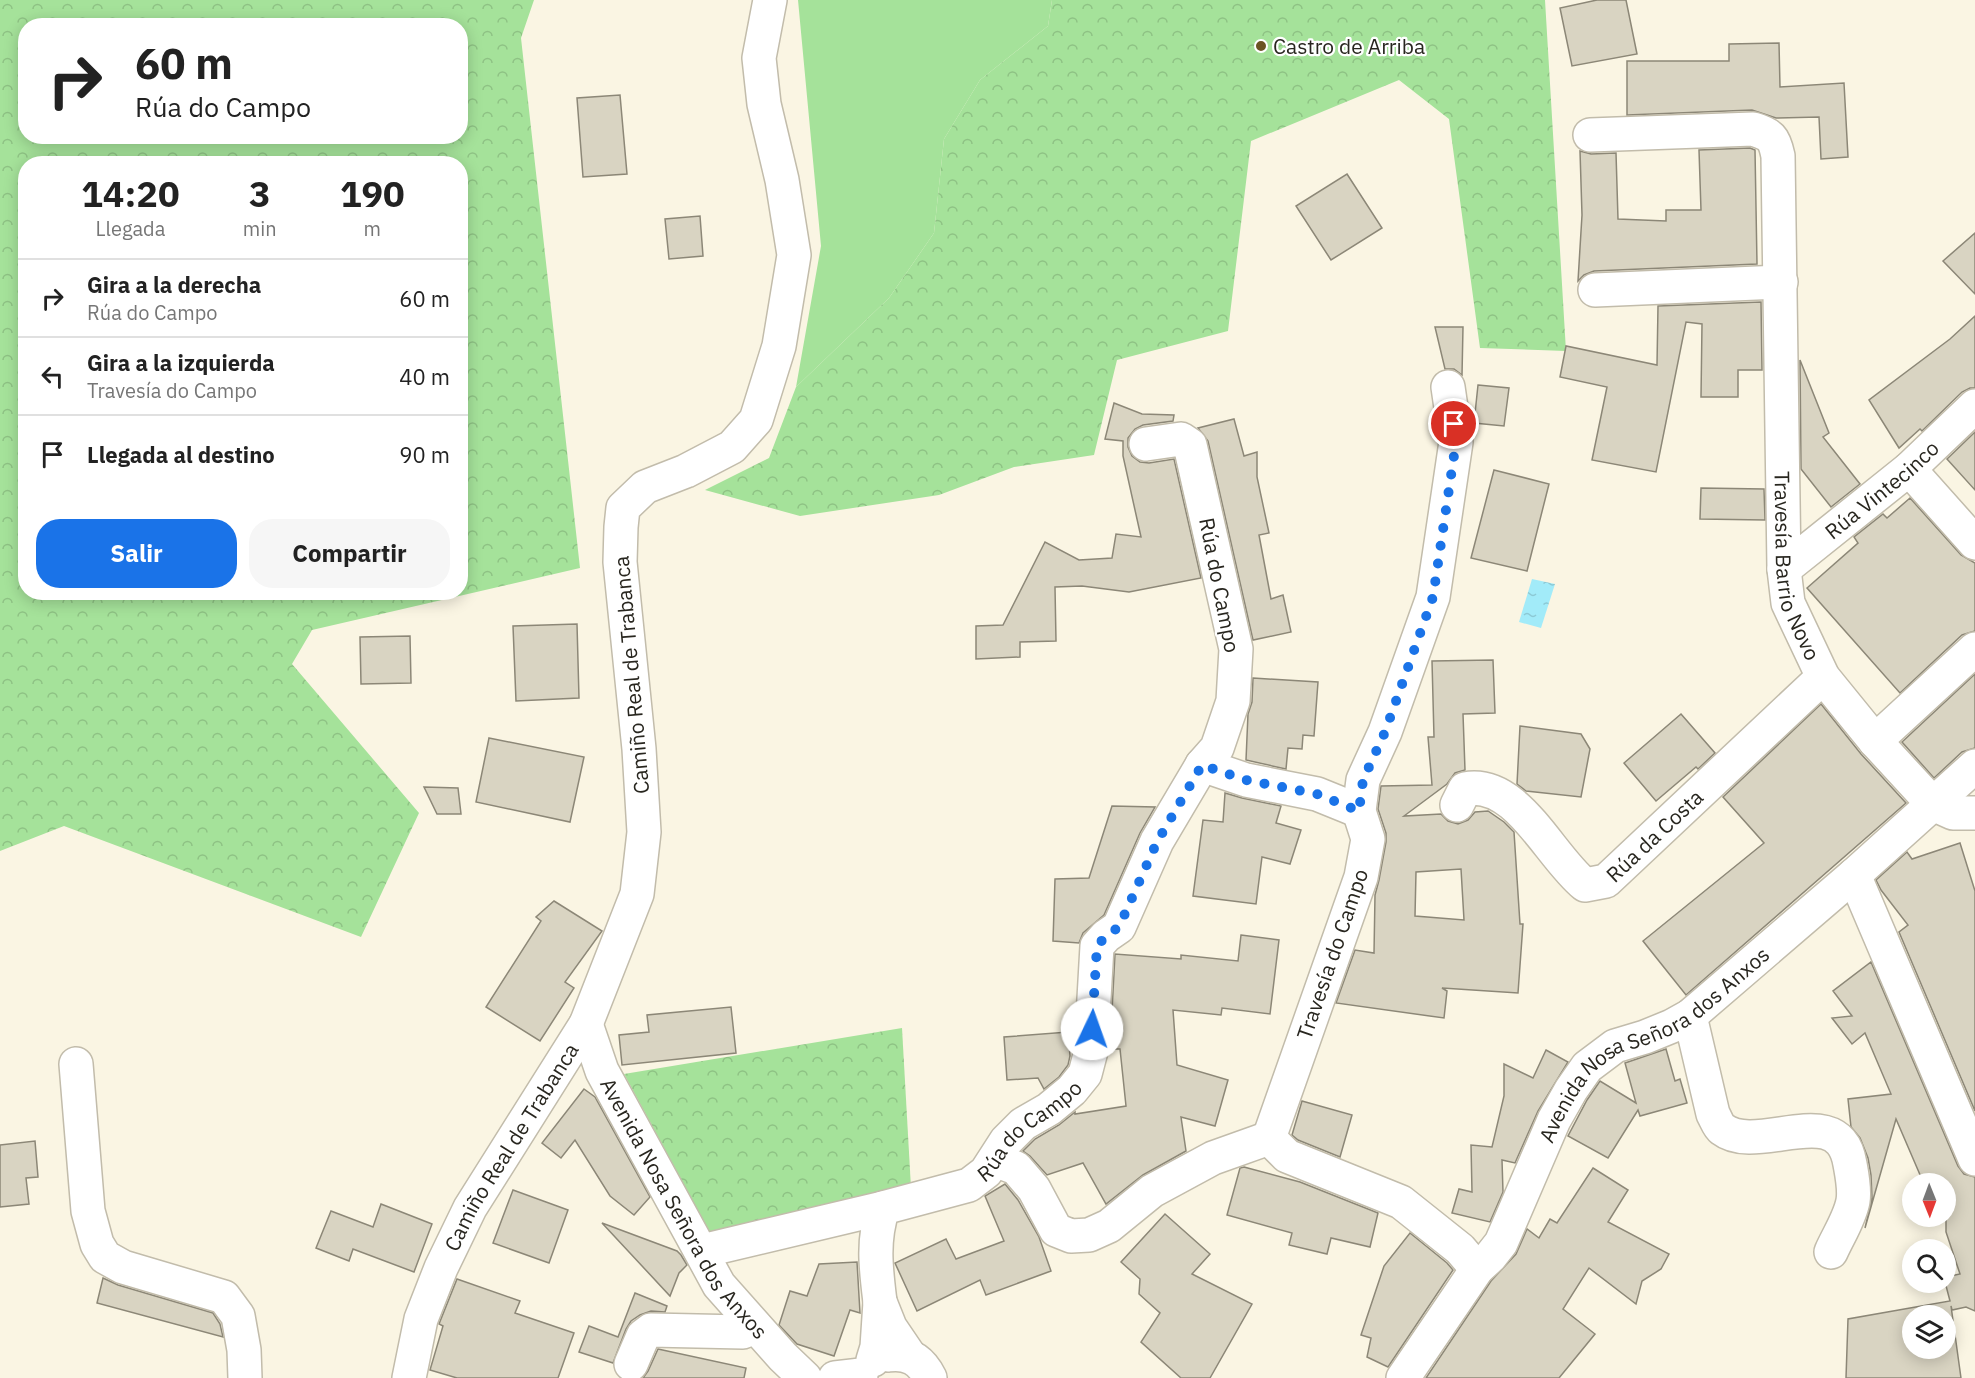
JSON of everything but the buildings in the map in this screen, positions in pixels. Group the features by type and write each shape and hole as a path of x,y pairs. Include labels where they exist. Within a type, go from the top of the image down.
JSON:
{"street":[{"name":"Camiño Real de Trabanca","path":"409,1378 421,1319 441,1268 470,1208 586,1024 637,894 644,832 639,749 620,562 623,508 645,487 686,471 732,447 756,420 779,346 794,255 782,180 764,104 760,69 759,58 770,0"},
{"name":"Travesía Barrio Novo","path":"1590,135 1753,129 1768,134 1775,142 1778,156 1781,282 1784,569 1788,603 1823,677 1875,741 1933,804"},
{"path":"1596,290 1781,282"},
{"name":"Travesía do Campo","path":"1269,1138 1361,877 1368,839 1359,811 1363,780 1385,732 1433,597 1456,442 1448,387"},
{"name":"Rúa Vintecinco","path":"1784,569 1909,469 1975,406"},
{"name":"Rúa do Campo","path":"702,1251 969,1185 986,1172 1006,1142 1023,1124 1049,1109 1072,1090 1085,1074 1091,1051 1097,946 1119,927 1157,842 1202,765 1217,748 1233,701 1236,649 1190,445 1181,438 1146,444"},
{"path":"1909,469 1975,543"},
{"path":"1875,741 1975,649"},
{"name":"Rúa da Costa","path":"1457,805 1465,789 1478,786 1498,793 1519,808 1571,874 1585,885 1606,880 1823,677"},
{"path":"1202,765 1246,780 1317,794 1359,811"},
{"name":"Avenida Nosa Señora dos Anxos","path":"1403,1378 1477,1269 1501,1243 1554,1120 1587,1067 1615,1046 1645,1037 1690,1016 1854,875 1975,766"},
{"path":"1933,804 1953,813 1975,813"},
{"path":"1854,875 1975,1159"},
{"path":"1690,1016 1713,1114 1720,1128 1733,1135 1754,1136 1812,1131 1831,1134 1839,1139 1848,1155 1853,1181 1853,1201 1831,1252"},
{"name":"Avenida Nosa Señora dos Anxos","path":"586,1024 602,1071 719,1285 805,1378"},
{"path":"76,1064 88,1211 97,1244 105,1257 123,1267 224,1297 238,1316 244,1350 245,1378"},
{"path":"996,1160 1016,1168 1034,1189 1056,1230 1071,1236 1089,1235 1109,1226 1152,1191 1213,1158 1269,1138 1287,1156 1401,1202 1460,1250 1477,1269"},
{"path":"858,1373 877,1347 880,1302 875,1261 876,1228 883,1208"},
{"path":"880,1302 894,1334 920,1367"},
{"path":"631,1364 643,1336 651,1330 743,1332 755,1326"},
{"path":"858,1373 890,1354 920,1367"}],"green space":[{"path":"0,0 534,0 521,38 580,568 468,594 468,156 18,156 18,600 442,600 312,630 292,664 419,813 361,937 64,826 0,851"},
{"path":"798,0 1052,0 1048,26 980,80 944,139 934,233 889,298 796,387 821,246"},
{"path":"1052,0 1545,0 1566,351 1480,348 1449,119 1399,80 1251,141 1228,331 1117,360 1094,455 1014,467 939,495 800,516 705,490 769,458 796,387 889,298 934,233 944,139 980,80 1048,26"},
{"path":"902,1028 911,1188 711,1235 624,1074"}],"water":[{"path":"1532,579 1555,584 1541,628 1519,622"}],"place":[{"name":"Castro de Arriba","path":"1261,46"}],"route":[{"path":"1092,1029 1097,946 1119,927 1157,842 1202,765 1246,780 1317,794 1359,811 1363,780 1385,732 1433,597 1456,442 1454,424"}]}
